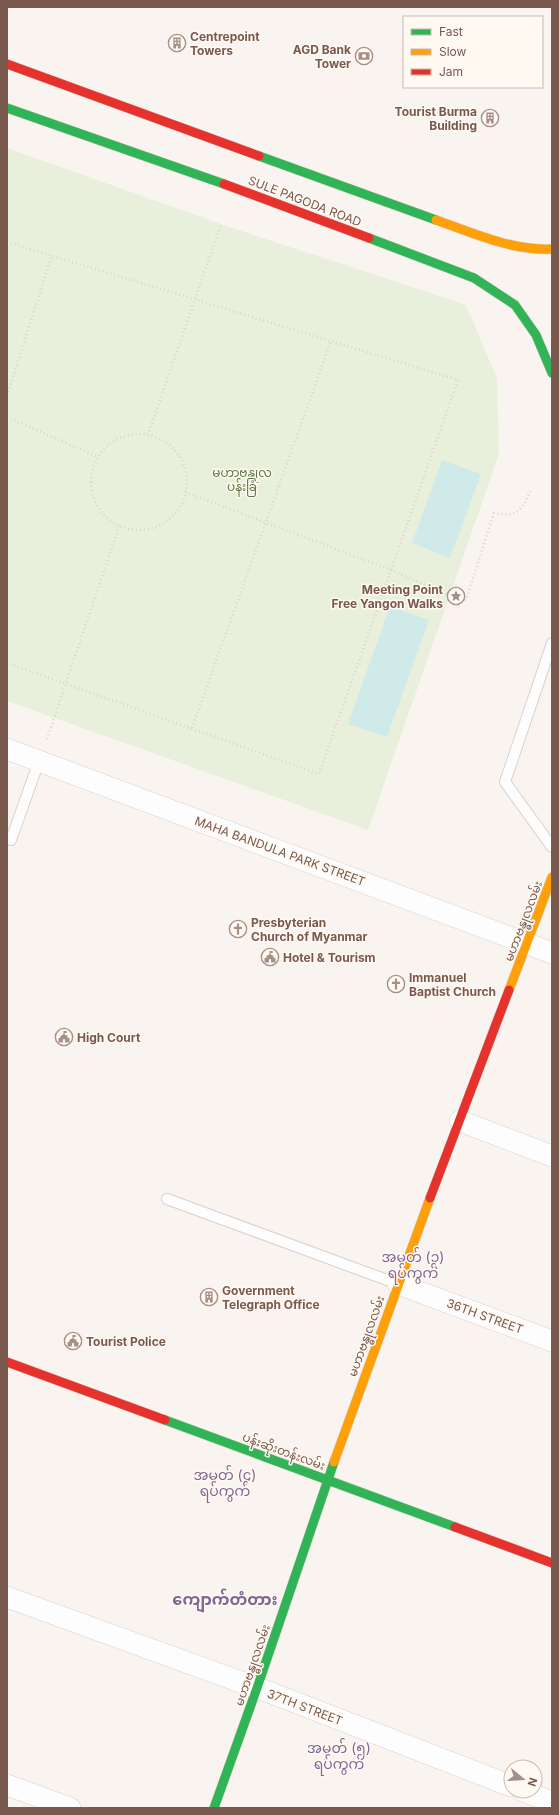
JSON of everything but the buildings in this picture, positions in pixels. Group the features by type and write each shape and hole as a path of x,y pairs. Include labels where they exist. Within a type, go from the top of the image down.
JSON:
{"main road":[{"path":"7,64 489,239 535,250 552,249"},
{"name":"SULE PAGODA ROAD","path":"7,108 256,195 474,278 515,306 536,335 552,373"},
{"name":"မဟာဗန္ဓုလလမ်း","path":"214,1808 265,1691 327,1480 408,1288 469,1125 527,943 552,877"},
{"name":"ပန်းဆိုးတန်းလမ်း","path":"7,1362 552,1564"}],"street":[{"name":"MAHA BANDULA PARK STREET","path":"7,749 552,953"},
{"path":"469,1125 552,1156"},
{"name":"36TH STREET","path":"408,1288 552,1341"},
{"name":"37TH STREET","path":"7,1597 265,1691 503,1783"},
{"path":"7,1784 70,1808"}],"lane":[{"path":"552,643 505,782 552,847"},
{"path":"11,840 39,761"},
{"path":"167,1199 408,1288"}],"path":[{"path":"148,435 221,224"},
{"path":"7,242 458,380 319,774 7,663"},
{"path":"7,396 52,255"},
{"path":"192,728 331,341"},
{"path":"7,417 98,457"},
{"path":"140,433 156,436 170,444 180,456 186,470 187,486 183,501 174,514 162,524 148,529 132,530 119,526 104,515 95,502 91,486 92,470 98,457 110,443 124,436 140,433"},
{"path":"185,492 391,570 450,596 466,600 494,513 505,516 517,511 524,506 530,491"},
{"path":"39,761 119,526"}],"green space":[{"name":"မဟာဗန္ဓုလ ပန်းခြံ","path":"7,148 221,224 466,305 497,378 499,454 368,830 7,701"}],"water":[{"path":"442,460 481,474 450,558 412,543"},
{"path":"390,606 429,620 387,737 348,724"}],"traffic: fast":[{"path":"7,108 224,184"},
{"path":"259,156 436,220"},
{"path":"369,238 474,278 515,305 536,335 552,373"},
{"path":"165,1420 455,1527"},
{"path":"214,1808 257,1688 334,1462"}],"traffic: slow":[{"path":"436,220 507,244 537,249 552,249"},
{"path":"509,990 552,877"},
{"path":"334,1462 430,1198"}],"traffic: jam":[{"path":"7,64 259,156"},
{"path":"224,184 369,238"},
{"path":"430,1198 509,990"},
{"path":"7,1362 165,1420"},
{"path":"455,1527 552,1563"}],"place":[{"name":"Centrepoint Towers","path":"177,43"},
{"name":"AGD Bank Tower","path":"364,56"},
{"name":"Tourist Burma Building","path":"490,118"},
{"name":"Meeting Point Free Yangon Walks","path":"456,596"},
{"name":"Presbyterian Church of Myanmar","path":"238,929"},
{"name":"Hotel & Tourism","path":"270,957"},
{"name":"Immanuel Baptist Church","path":"396,984"},
{"name":"High Court","path":"64,1037"},
{"name":"Government Telegraph Office","path":"209,1297"},
{"name":"Tourist Police","path":"73,1341"}],"district":[{"name":"အမှတ် (၃) ရပ်ကွက်","path":"413,1264"},
{"name":"အမှတ် (၄) ရပ်ကွက်","path":"225,1482"},
{"name":"ကျောက်တံတား","path":"225,1599"},
{"name":"အမှတ် (၅) ရပ်ကွက်","path":"339,1756"}]}
